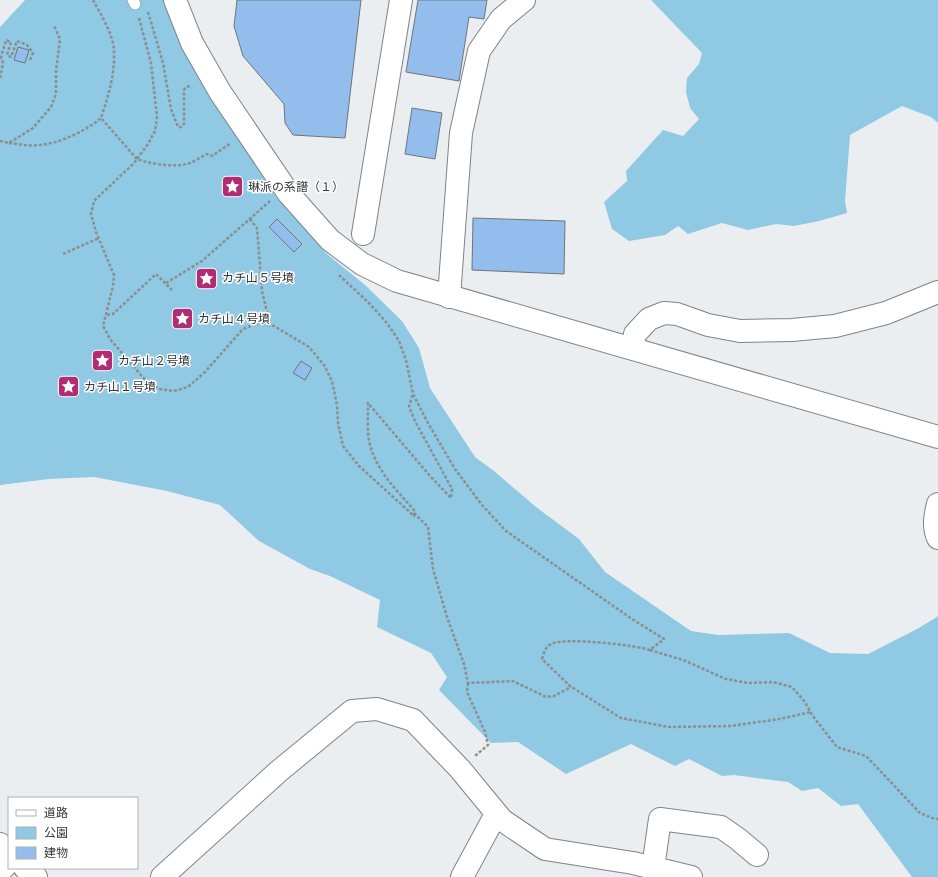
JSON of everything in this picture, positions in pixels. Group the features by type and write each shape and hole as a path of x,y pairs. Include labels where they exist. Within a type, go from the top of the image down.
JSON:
{"street":[{"path":"175,0 192,43 220,92 289,194 330,240 362,264 397,281 449,297 632,348 938,437"},
{"path":"363,234 401,0"},
{"path":"449,297 461,133 479,51 501,19 524,0"},
{"path":"632,348 635,334 649,320 664,313 677,314 708,325 740,331 792,330 835,326 886,313 938,292"},
{"path":"938,504 934,518 938,538"},
{"path":"162,877 279,771 352,711 377,708 413,720 460,769 502,820 545,849 653,868 691,877"},
{"path":"462,877 496,814"},
{"path":"653,868 660,820 721,827 757,855"},
{"path":"0,844 8,852"},
{"path":"0,871 8,863"},
{"path":"26,869 36,877"}],"path":[{"path":"0,142 26,146 61,140 96,123 101,118 112,86 114,51 108,30 94,0"},
{"path":"134,2 151,63 157,116 155,131 148,144 137,159 94,201 91,214 114,275 114,286 103,326 110,339 146,381 159,389 174,391 188,387 205,372 243,329 258,322 274,326 309,347 324,366 332,381 343,446 359,466 414,516 414,513"},
{"path":"147,8 163,63 171,109 178,127 181,128 184,124 184,90 186,86 192,85 198,87"},
{"path":"9,143 33,128 51,107 56,94 56,71 60,39 54,26"},
{"path":"0,78 3,63 0,57 6,40 11,42 7,55 11,57 17,41 27,45 33,53 30,60"},
{"path":"101,118 137,159 144,162 177,165 188,164 206,154 212,156 232,142"},
{"path":"166,284 202,261 270,201"},
{"path":"250,219 257,228 262,290 270,326"},
{"path":"63,254 99,238"},
{"path":"335,272 387,323 399,342 406,360 413,394 455,469 482,505 506,531 632,619 664,639 650,650"},
{"path":"107,315 113,314 156,274 172,290"},
{"path":"413,394 409,406 415,421 452,489 451,498 430,476 368,403 369,440 376,463 386,478 414,510 414,513 428,527 433,569 447,617 464,664 468,682 467,692 485,732 488,745 460,769"},
{"path":"811,712 779,719 731,726 669,727 621,718 572,687 542,659 545,649 552,643 593,642 639,647 650,650 683,660 726,679 748,683 773,682 792,686 837,747 866,756 920,813 938,819"},
{"path":"468,682 513,681 546,697 554,696 572,687"}],"green space":[{"path":"25,0 165,0 177,36 214,102 277,198 327,254 365,285 402,321 419,348 430,388 475,457 494,471 536,507 579,539 605,572 691,631 718,635 789,633 830,653 868,654 917,629 938,615 938,877 912,877 858,804 841,806 818,788 802,791 788,782 734,775 722,776 689,759 675,766 631,744 566,774 518,742 491,743 439,690 447,677 431,653 377,627 380,600 330,576 310,569 259,541 220,505 167,491 94,477 49,479 0,485 0,27"},
{"path":"651,0 938,0 938,123 931,117 902,106 850,135 845,201 847,213 794,226 776,224 748,230 722,223 688,234 678,226 665,235 629,241 612,229 604,202 627,181 626,171 663,130 683,136 699,119 690,108 686,92 687,78 699,64 702,53"}],"building":[{"path":"237,0 361,0 345,138 293,135 285,123 284,104 243,56 234,26"},
{"path":"418,0 487,0 484,19 469,17 459,81 406,72"},
{"path":"18,47 29,50 25,63 14,60"},
{"path":"412,108 442,113 435,159 405,154"},
{"path":"473,218 565,221 564,274 472,270"},
{"path":"277,219 302,244 294,252 269,227"},
{"path":"301,361 312,368 305,380 293,373"}],"place":[{"name":"琳派の系譜（１）","path":"233,187"},
{"name":"カチ山５号墳","path":"207,278"},
{"name":"カチ山４号墳","path":"183,319"},
{"name":"カチ山２号墳","path":"103,361"},
{"name":"カチ山１号墳","path":"69,387"}]}
